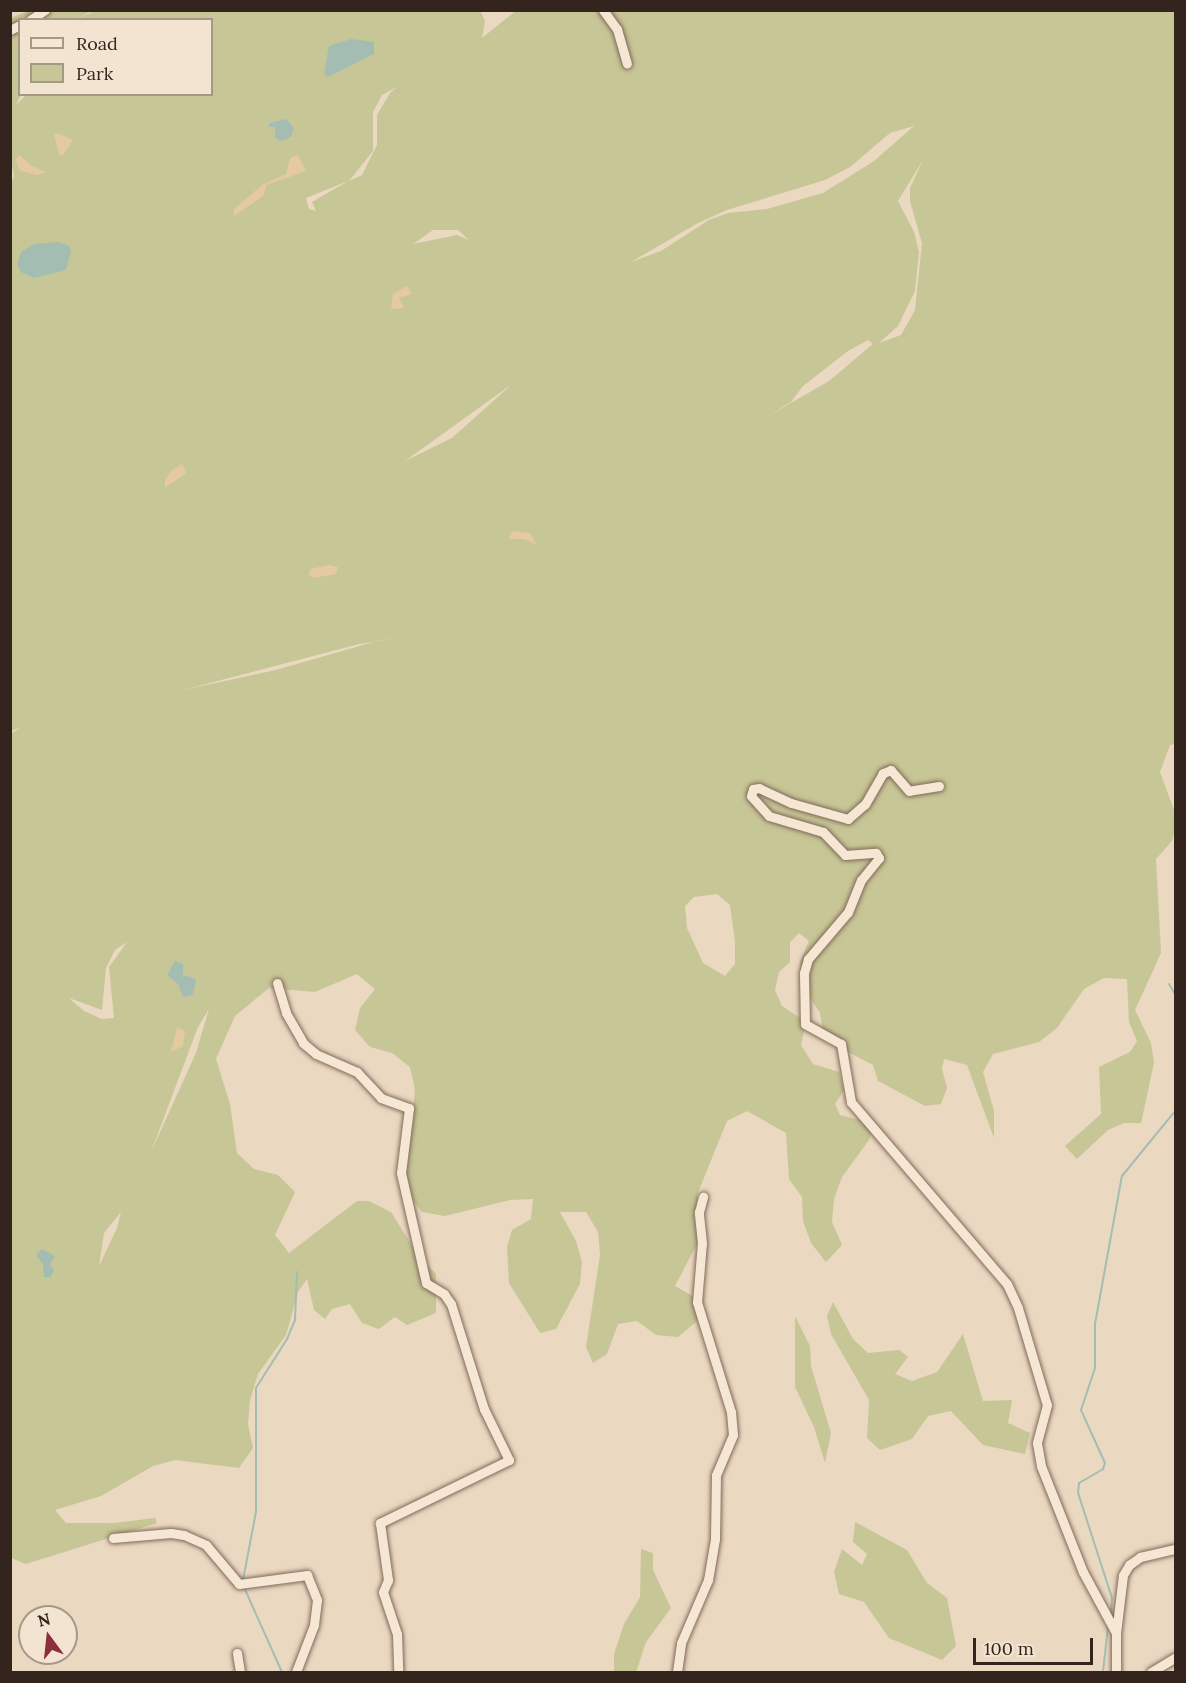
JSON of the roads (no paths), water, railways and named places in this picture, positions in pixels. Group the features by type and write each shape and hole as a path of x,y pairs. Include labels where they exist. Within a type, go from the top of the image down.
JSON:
{"street":[{"path":"603,10 616,29 627,64"},
{"path":"939,786 909,791 891,770 884,772 865,804 848,819 791,803 759,788 753,789 751,796 769,816 823,832 845,855 876,853 879,858 861,880 848,912 808,959 804,973 806,1024 841,1044 850,1102 1006,1284 1018,1308 1047,1405 1037,1443 1041,1466 1083,1572 1116,1633"},
{"path":"277,982 286,1013 303,1043 316,1054 357,1072 381,1098 409,1108 401,1173 426,1283 444,1294 452,1304 484,1409 509,1460 380,1523 388,1580 383,1592 397,1634 398,1672"},
{"path":"677,1672 681,1643 708,1580 716,1539 716,1475 733,1435 731,1412 697,1302 702,1243 699,1212 703,1197"},
{"path":"113,1538 171,1533 184,1535 206,1545 239,1584 307,1575 317,1600 314,1625 296,1672"},
{"path":"1116,1672 1116,1633 1122,1614 1123,1575 1129,1565 1140,1557 1176,1549"},
{"path":"237,1653 240,1672"},
{"path":"1151,1672 1176,1657"}],"waterway":[{"path":"1169,984 1176,996"},
{"path":"1111,1615 1112,1598 1078,1493 1079,1483 1103,1469 1105,1463 1081,1410 1095,1368 1095,1324 1122,1176 1176,1110"},
{"path":"243,1580 256,1512 256,1388 287,1339 295,1320 297,1272"},
{"path":"243,1585 282,1672"},
{"path":"1103,1672 1108,1627"}]}
